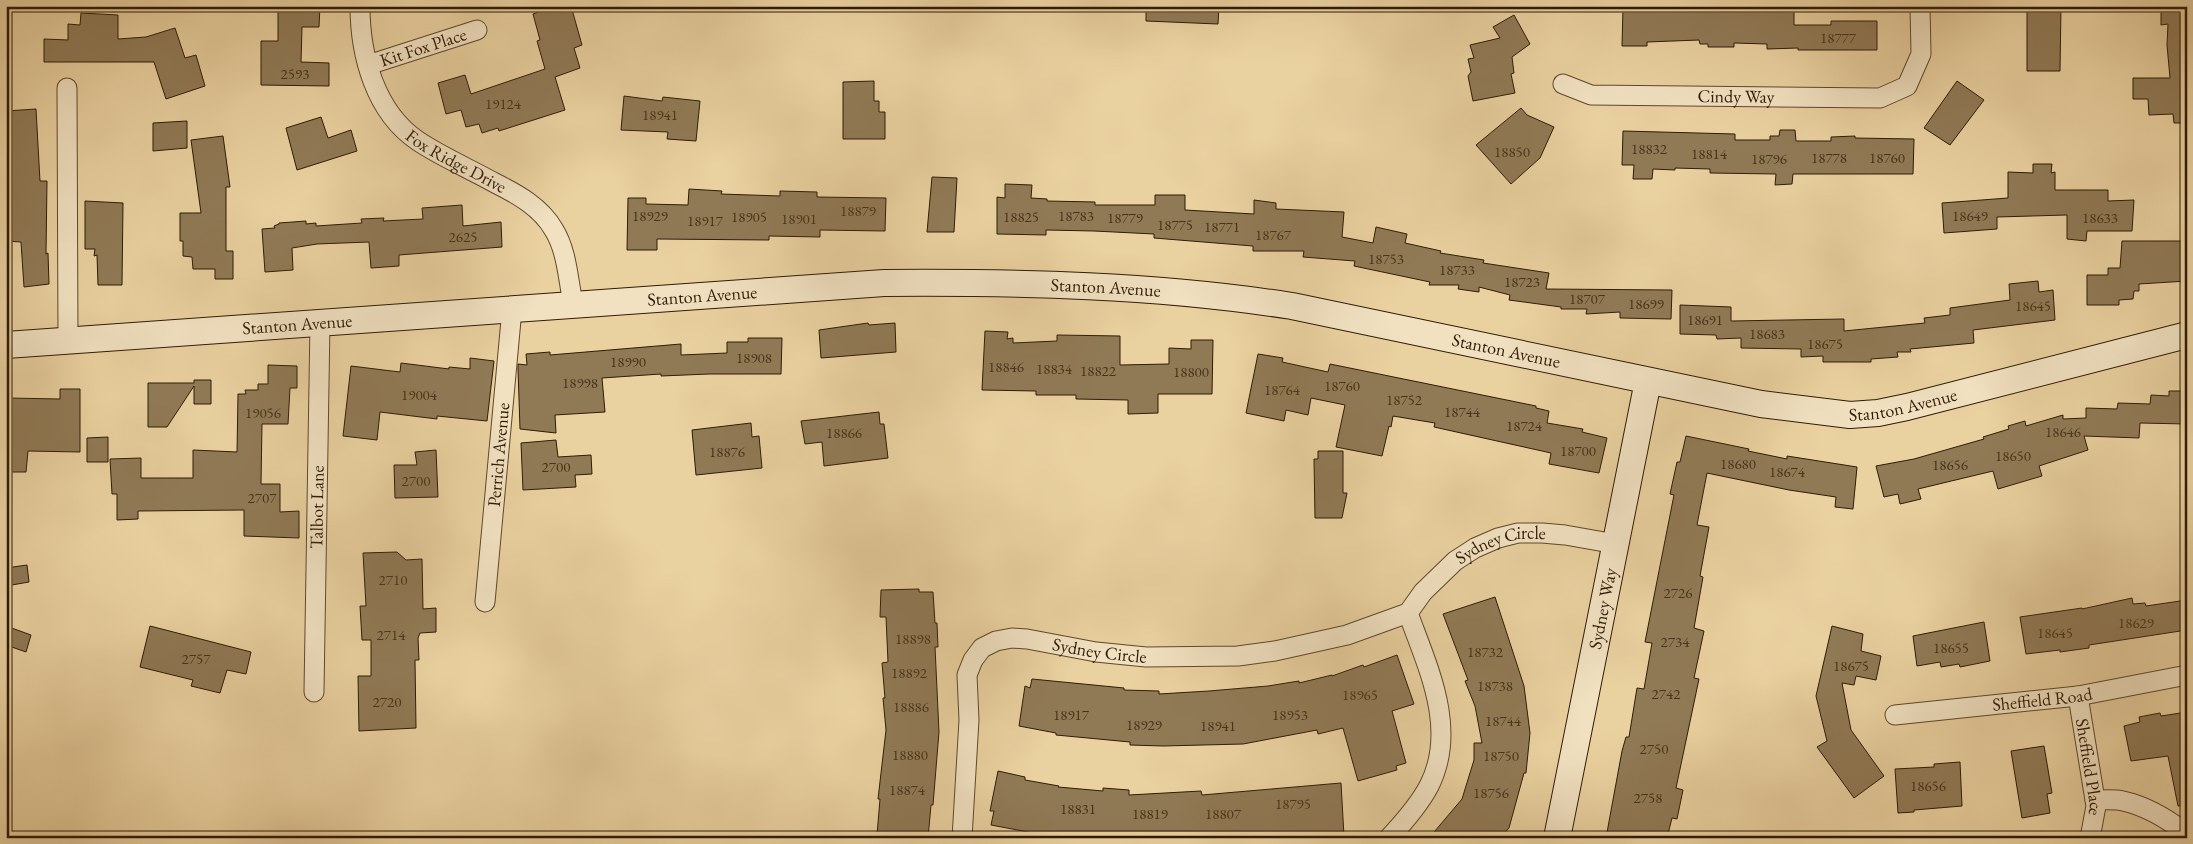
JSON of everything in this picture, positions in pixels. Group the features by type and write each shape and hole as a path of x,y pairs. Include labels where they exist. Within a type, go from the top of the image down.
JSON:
{"street":[{"name":"Fox Ridge Drive","path":"360,6 362,41 368,65 389,114 406,132 418,141 528,202 544,217 554,230 560,244 573,303"},
{"name":"Cindy Way","path":"1564,84 1591,95 1880,98 1907,86 1921,54 1920,6"},
{"name":"Kit Fox Place","path":"368,65 477,30"},
{"path":"67,88 68,340"},
{"name":"Stanton Avenue","path":"6,345 884,282 976,281 1179,292 1292,306 1761,404 1834,414 1864,415 1907,407 2187,334"},
{"name":"Perrich Avenue","path":"485,602 512,309"},
{"name":"Talbot Lane","path":"314,692 320,322"},
{"name":"Sydney Way","path":"1557,838 1648,381"},
{"name":"Sydney Circle","path":"962,838 969,720 967,675 972,660 982,648 996,641 1012,638 1027,639 1096,652 1146,657 1238,656 1309,645 1347,635 1408,612 1423,592 1455,561 1475,548 1498,538 1518,533 1565,534 1616,544"},
{"path":"1389,838 1416,808 1429,787 1438,766 1442,747 1442,722 1439,703 1408,612"},
{"name":"Sheffield Road","path":"1895,715 2078,696 2187,675"},
{"name":"Sheffield Place","path":"2078,696 2096,806 2090,838"},
{"path":"2095,800 2122,801 2143,808 2175,825 2187,834"}],"building":[{"path":"278,6 320,6 319,27 302,27 301,62 329,63 329,86 261,85 261,41 278,41"},
{"path":"557,6 571,6 582,45 574,48 580,68 555,77 565,110 499,131 498,128 482,133 479,124 466,127 461,110 446,114 438,83 465,75 471,94 545,69 537,41 540,40 533,14"},
{"path":"1146,6 1219,6 1218,24 1146,21"},
{"path":"2027,6 2061,6 2060,71 2027,71"},
{"path":"2161,6 2187,6 2187,123 2174,123 2173,114 2149,115 2148,99 2133,99 2133,78 2170,78 2167,45 2168,24 2161,25"},
{"path":"1623,7 1794,9 1794,25 1831,25 1831,21 1877,21 1877,50 1767,49 1767,44 1734,43 1734,47 1708,47 1708,44 1700,44 1699,40 1647,42 1647,46 1622,46"},
{"path":"81,13 118,15 118,39 146,37 175,28 185,58 196,55 205,86 166,99 154,62 44,62 44,39 68,40 68,24 80,25"},
{"path":"1514,15 1530,44 1512,57 1514,73 1511,74 1515,93 1473,101 1468,76 1471,72 1468,59 1474,58 1470,45 1500,38 1493,27"},
{"path":"874,81 874,101 879,101 879,112 885,112 885,139 843,139 843,82"},
{"path":"1957,81 1984,100 1950,145 1924,128"},
{"path":"624,96 662,101 663,97 700,101 696,141 667,139 668,132 621,130"},
{"path":"1521,108 1527,115 1554,127 1540,158 1511,184 1476,145"},
{"path":"36,109 40,181 47,181 46,254 48,253 49,284 24,287 21,242 6,241 6,182 10,182 6,111"},
{"path":"321,117 328,138 351,130 357,151 297,170 286,128"},
{"path":"187,121 187,148 153,151 153,123"},
{"path":"1780,130 1795,130 1796,141 1831,141 1831,137 1855,136 1855,138 1914,139 1913,174 1793,174 1792,184 1775,185 1776,174 1710,173 1710,169 1653,169 1652,179 1633,179 1634,165 1622,165 1623,131 1735,134 1735,140 1770,140 1770,136 1779,136"},
{"path":"223,136 230,187 226,187 226,251 233,251 233,279 215,279 215,269 193,269 192,257 183,256 183,241 180,241 180,213 201,213 191,140"},
{"path":"2033,164 2052,164 2051,173 2055,172 2055,190 2108,190 2108,201 2134,200 2132,231 2087,231 2086,241 2067,239 2067,215 1997,217 1997,229 1944,233 1942,203 2008,198 2008,172 2033,173"},
{"path":"932,177 957,178 954,232 927,232"},
{"path":"1005,184 1032,185 1031,198 1047,199 1047,201 1095,202 1095,205 1155,205 1155,195 1185,195 1185,210 1254,214 1254,200 1276,203 1276,209 1344,212 1342,237 1373,243 1376,227 1407,234 1405,243 1441,251 1440,253 1484,260 1483,263 1549,273 1546,289 1672,290 1671,319 1620,318 1620,312 1586,314 1587,309 1561,309 1561,307 1509,300 1510,295 1479,287 1479,292 1458,289 1459,285 1429,285 1430,282 1354,266 1355,261 1303,257 1304,251 1253,251 1253,246 1154,238 1154,234 1046,230 1046,235 997,234 997,197 1005,198"},
{"path":"689,189 722,191 721,194 780,196 780,191 817,192 817,197 886,198 885,231 820,230 820,237 769,236 769,240 657,239 657,250 627,250 628,198 646,198 646,204 688,205"},
{"path":"85,201 123,203 122,285 98,285 97,255 94,256 95,249 85,249"},
{"path":"462,205 463,226 501,222 502,247 399,255 399,266 371,268 369,242 317,244 292,248 293,270 265,272 262,229 275,228 274,226 279,223 306,221 306,224 316,223 316,226 362,223 361,219 384,218 383,221 423,219 422,208"},
{"path":"2122,241 2187,241 2187,281 2139,284 2139,291 2134,291 2133,299 2119,300 2119,305 2087,305 2087,275 2108,275 2108,268 2120,268"},
{"path":"2038,281 2039,292 2053,290 2055,320 1973,330 1974,343 1910,349 1911,352 1897,352 1898,357 1871,359 1871,362 1823,362 1823,356 1801,357 1801,349 1741,348 1741,338 1717,339 1716,335 1680,334 1680,305 1731,307 1731,321 1844,319 1844,331 1925,323 1924,318 1950,315 1950,308 2010,300 2009,284"},
{"path":"868,323 869,325 895,323 896,352 821,358 819,330"},
{"path":"985,331 1008,332 1007,339 1013,338 1013,343 1057,341 1057,335 1120,336 1120,365 1169,364 1169,348 1191,349 1191,340 1213,340 1212,394 1158,394 1158,413 1128,414 1128,400 1076,399 1076,395 1036,395 1036,391 982,390"},
{"path":"748,338 782,338 781,374 661,376 661,374 602,378 605,412 555,415 556,433 520,429 518,364 527,365 526,354 550,352 550,355 681,344 681,355 727,353 727,342 748,342"},
{"path":"1258,354 1283,358 1282,362 1328,372 1330,364 1536,406 1536,408 1549,411 1547,423 1583,429 1582,432 1607,438 1599,473 1549,464 1551,453 1434,427 1435,423 1393,416 1382,456 1336,447 1345,405 1311,398 1308,415 1286,410 1284,421 1246,413"},
{"path":"470,358 494,361 487,421 437,416 437,419 380,412 377,440 343,436 351,366 400,372 401,363 449,369 449,367 470,369"},
{"path":"268,365 297,366 297,388 290,388 288,424 262,424 261,484 280,484 280,512 299,511 299,538 244,536 244,510 138,511 138,519 117,520 117,494 112,494 110,459 141,458 141,478 193,478 193,450 237,452 238,394 246,394 245,390 258,390 258,384 268,384"},
{"path":"194,380 211,380 211,404 194,404 194,386 167,427 148,427 148,383 194,383"},
{"path":"60,389 80,389 80,452 28,451 26,472 6,472 8,398 60,399"},
{"path":"2169,391 2187,391 2187,424 2140,423 2139,438 2084,436 2088,450 2039,466 2042,476 1998,489 1993,471 1918,489 1921,499 1900,504 1898,494 1884,497 1876,466 1914,459 1984,439 1983,437 2009,429 2008,426 2025,421 2026,426 2063,415 2063,419 2086,418 2086,408 2117,409 2118,403 2150,404 2151,395 2169,396"},
{"path":"879,412 880,424 884,424 888,458 824,466 822,442 805,444 801,421"},
{"path":"751,423 752,437 759,436 762,468 696,475 692,430"},
{"path":"1686,436 1787,459 1787,456 1857,467 1853,509 1835,507 1836,497 1789,490 1707,473 1697,525 1709,527 1700,576 1703,577 1694,628 1704,631 1694,678 1699,679 1676,788 1683,790 1677,819 1672,818 1667,838 1606,838 1622,751 1626,737 1629,737 1637,688 1644,689 1652,643 1645,642 1674,495 1670,494 1677,462 1680,462"},
{"path":"108,437 108,462 87,462 87,438"},
{"path":"556,440 558,457 591,455 592,474 575,475 576,487 523,490 521,443"},
{"path":"436,450 438,497 395,498 394,465 417,465 415,452"},
{"path":"1318,451 1343,451 1343,493 1347,493 1342,518 1315,518 1314,459 1318,459"},
{"path":"397,552 406,560 422,559 423,609 436,608 436,632 420,633 418,638 419,660 415,660 416,728 359,731 358,676 371,676 371,640 362,640 360,606 366,606 363,553"},
{"path":"27,565 29,582 6,586 6,568"},
{"path":"919,589 919,592 933,592 938,647 935,647 939,732 933,805 931,805 928,838 877,835 880,799 878,799 886,730 882,663 888,662 886,617 880,617 881,590"},
{"path":"1495,597 1524,686 1530,733 1526,773 1524,773 1509,828 1500,838 1429,838 1462,799 1474,760 1474,743 1482,743 1475,706 1465,681 1468,680 1443,614"},
{"path":"2132,598 2133,604 2145,603 2146,606 2187,600 2187,630 2089,645 2089,648 2026,654 2020,617 2082,609"},
{"path":"1984,622 1990,661 1960,667 1959,664 1941,667 1940,662 1917,666 1913,636"},
{"path":"6,626 31,635 26,652 6,645"},
{"path":"150,626 251,652 246,674 227,670 220,693 191,686 193,680 140,667"},
{"path":"1832,626 1863,634 1861,651 1881,656 1876,680 1856,676 1854,685 1842,683 1851,730 1884,776 1854,798 1817,747 1827,741 1816,696"},
{"path":"1397,655 1414,704 1392,711 1406,763 1396,766 1397,770 1358,781 1343,728 1318,734 1317,730 1243,744 1163,746 1130,745 1130,742 1056,735 1056,733 1019,726 1025,686 1030,688 1032,679 1124,688 1124,690 1159,691 1159,694 1209,691 1268,686 1299,681 1299,683 1332,676 1363,665 1364,667"},
{"path":"2187,712 2187,805 2178,806 2168,756 2131,761 2124,726 2140,722 2139,717 2160,713 2161,716"},
{"path":"2044,746 2052,793 2047,794 2050,813 2022,818 2011,751"},
{"path":"1960,762 1962,806 1898,813 1895,769 1934,767 1934,764"},
{"path":"998,771 1025,777 1025,780 1058,787 1103,791 1103,788 1129,790 1129,795 1201,791 1202,795 1341,783 1344,836 1309,838 1049,838 991,825 994,811 990,811"}]}
